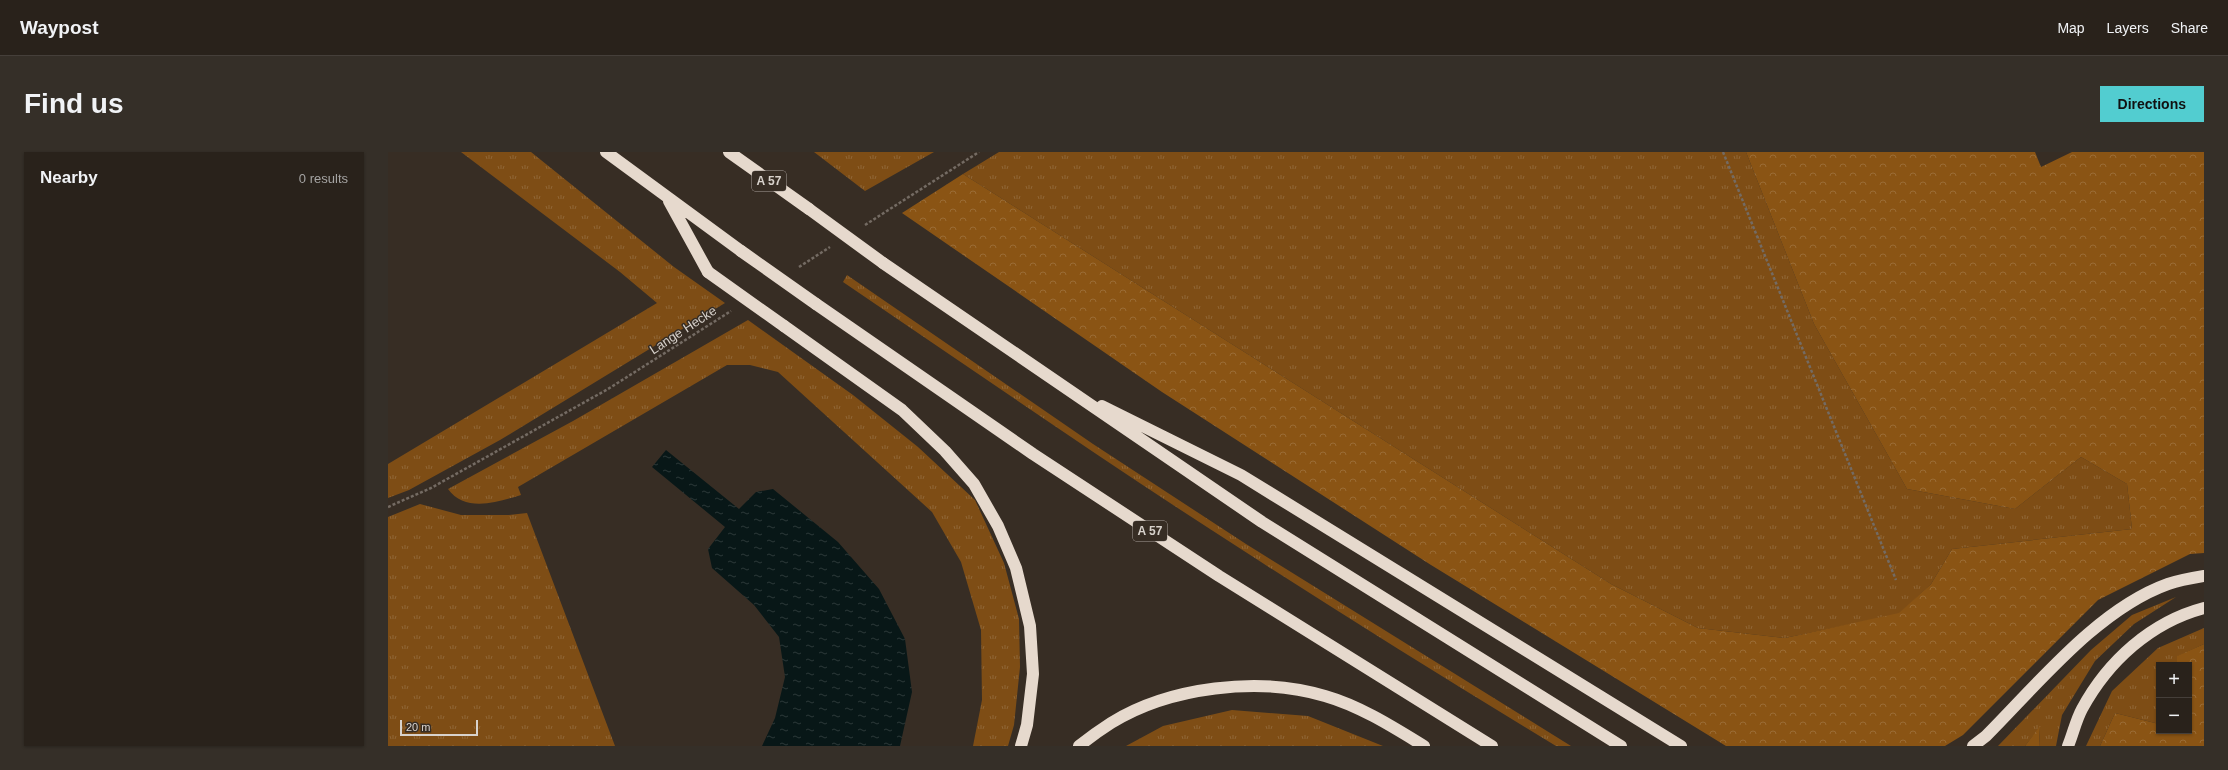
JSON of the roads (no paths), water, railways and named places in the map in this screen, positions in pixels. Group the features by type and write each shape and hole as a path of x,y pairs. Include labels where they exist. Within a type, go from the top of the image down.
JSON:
{"highway":[{"name":"A 57","path":"606,152 668,199 816,304 1034,454 1219,576 1492,746"},
{"name":"A 57","path":"729,152 883,263 1262,522 1622,746"},
{"path":"668,199 708,272 902,410 945,451 974,484 998,526 1016,568 1030,626 1033,674 1027,724 1021,746"},
{"path":"1060,385 1241,475 1680,746"},
{"path":"1973,746 1986,736 2081,640 2122,606 2168,584 2204,576"},
{"path":"2068,746 2082,709 2108,669 2142,638 2182,614 2204,608"},
{"path":"1079,746 1112,723 1155,703 1210,688 1265,685 1324,696 1382,720 1424,746"}],"water":[{"path":"666,450 739,509 756,492 773,489 838,542 879,589 905,639 912,692 900,746 762,746 775,718 785,677 779,637 754,605 712,568 708,549 725,527 652,467"}]}
